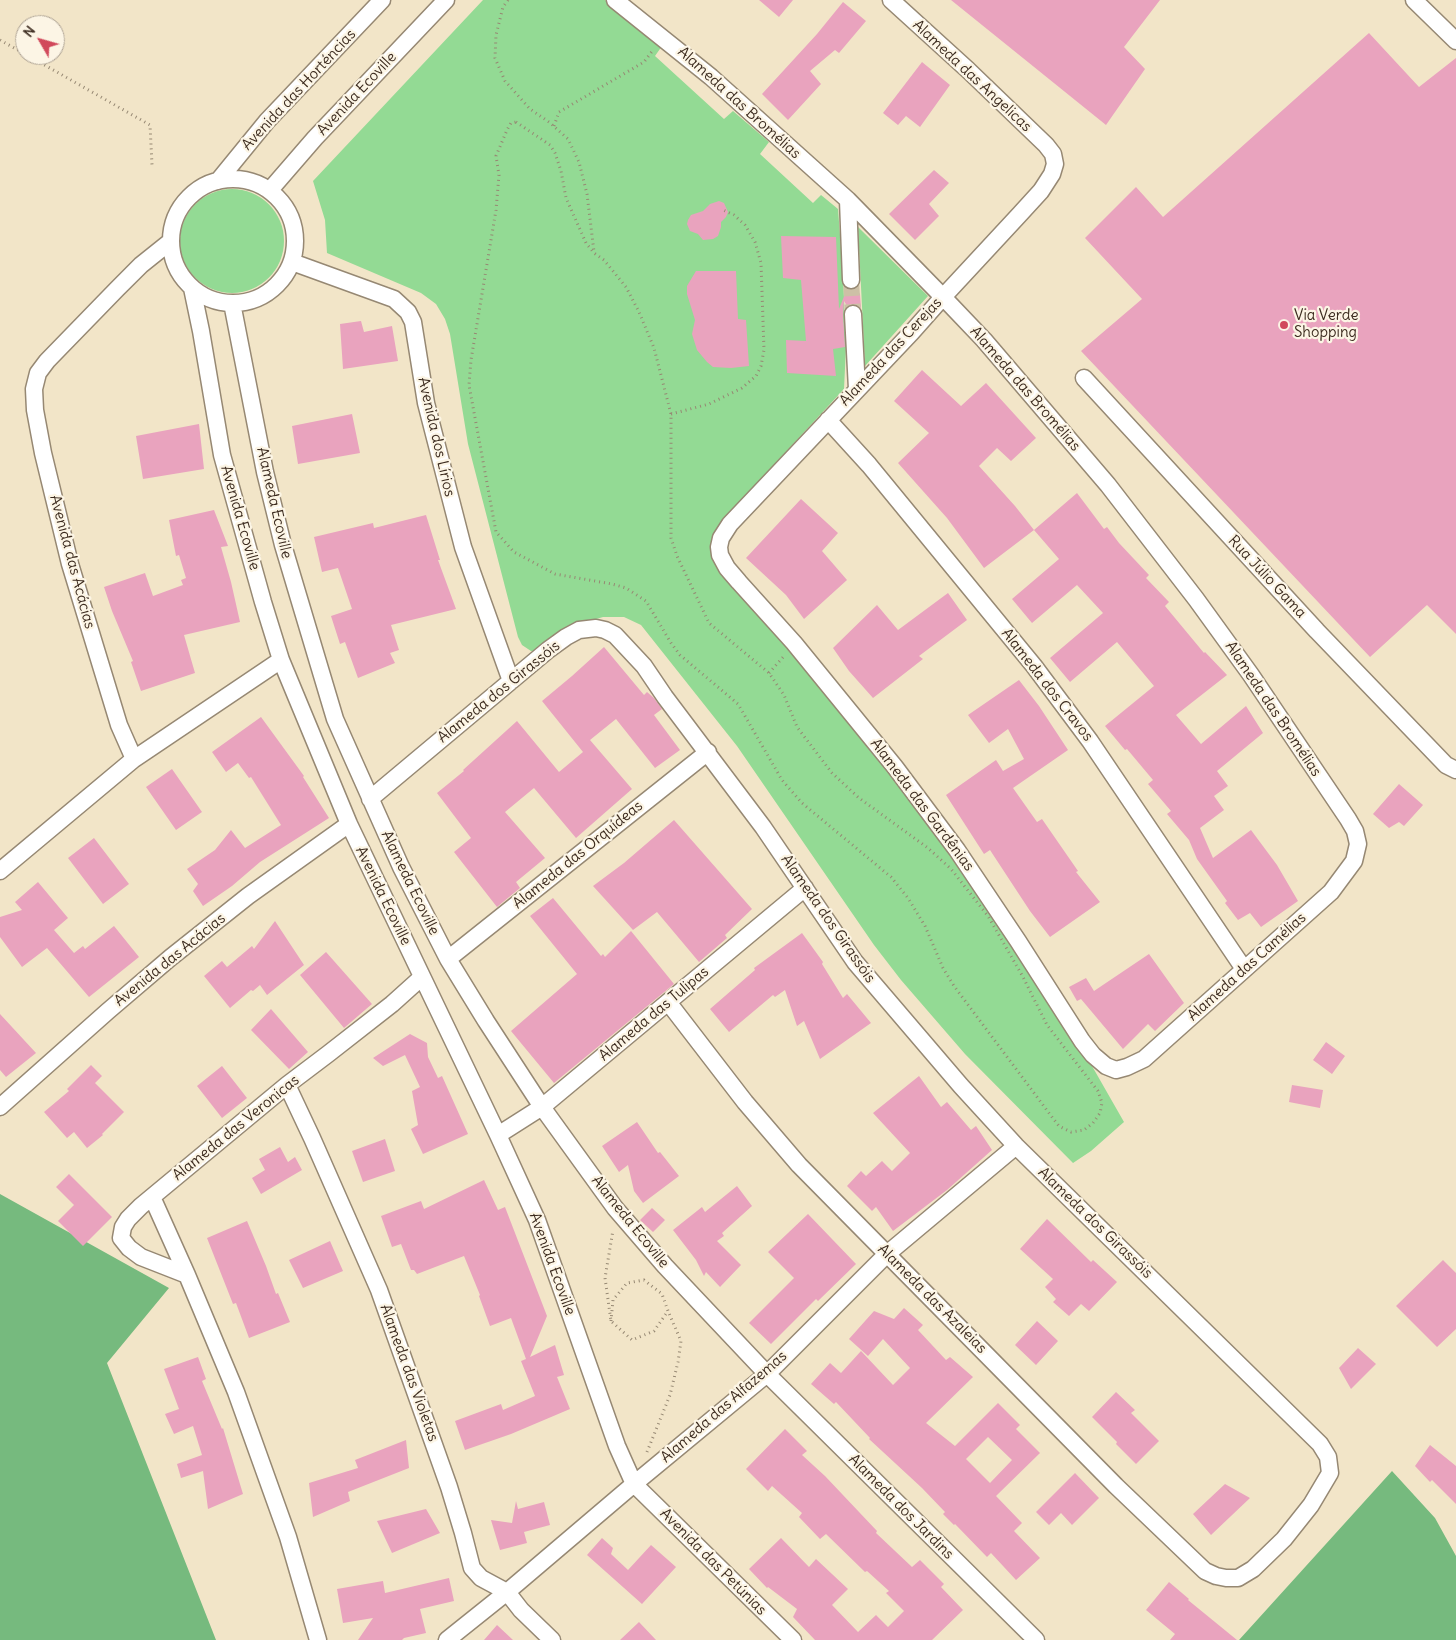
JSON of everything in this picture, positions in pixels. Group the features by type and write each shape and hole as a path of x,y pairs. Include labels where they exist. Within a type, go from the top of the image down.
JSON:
{"street":[{"name":"Avenida das Horténcias","path":"218,180 267,122 382,0"},
{"name":"Avenida Ecoville","path":"270,190 315,138 446,0"},
{"name":"Alameda das Bromélias","path":"615,0 711,77 848,200 984,340 1102,477 1196,599 1251,675 1348,819 1355,831 1358,844"},
{"name":"Alameda das Angelicas","path":"891,0 968,70 1053,154"},
{"path":"1414,0 1456,41"},
{"name":"Alameda das Cerejas","path":"719,547 721,538 730,524 1041,192 1052,174 1055,164 1053,154"},
{"name":"Avenida das Horténcias","path":"236,178 254,182 270,190 283,203 293,221 296,242 292,262 282,280 266,294 247,302 226,303 206,298 192,288 180,274 173,258 171,241 174,221 184,203 200,189 218,180 236,178"},
{"path":"848,200 851,280"},
{"name":"Avenida das Acácias","path":"134,759 119,724 70,564 43,452 35,410 34,388 38,373 46,361 142,265 171,241"},
{"name":"Avenida dos Lírios","path":"292,262 394,299 408,312 413,322 426,403 463,547 511,682"},
{"name":"Avenida Ecoville","path":"192,288 222,454 282,660 349,824 537,1220 602,1406 634,1484"},
{"name":"Alameda Ecoville","path":"232,303 265,472 283,545 335,719 401,867 448,959 486,1021 542,1107 614,1208 665,1266 767,1374"},
{"path":"853,314 857,389"},
{"name":"Rua Júlio Gama","path":"1084,378 1317,631 1446,765 1456,770"},
{"name":"Alameda dos Cravos","path":"828,420 869,465 1045,681 1090,741 1244,969"},
{"name":"Alameda das Gardênias","path":"719,547 720,556 726,568 794,643 895,767 957,850 1082,1041 1093,1055 1106,1066 1116,1070"},
{"name":"Alameda dos Girassóis","path":"370,799 548,650 579,630 596,628 615,634 629,649 708,752 763,827 855,962 961,1086 1016,1146 1320,1444 1328,1457 1330,1473 1311,1505 1284,1539 1253,1569 1238,1578 1216,1576"},
{"path":"0,871 134,759 282,660"},
{"name":"Alameda das Orquídeas","path":"448,959 708,752"},
{"name":"Avenida das Acácias","path":"0,1107 170,958 248,896 349,824"},
{"name":"Alameda das Camélias","path":"1116,1070 1128,1067 1144,1059 1331,892 1354,861 1358,844"},
{"name":"Alameda das Tulipas","path":"498,1135 542,1107 805,888"},
{"name":"Alameda das Veronicas","path":"188,1274 141,1257 129,1248 121,1238 123,1227 128,1219 141,1206 287,1085 392,1004 422,977"},
{"name":"Alameda das Azaleias","path":"668,1002 734,1087 799,1165 1116,1486 1206,1571 1216,1576"},
{"name":"Alameda das Violetas","path":"287,1085 379,1290 449,1487 472,1568 481,1578 507,1592 552,1640"},
{"name":"Alameda das Alfazemas","path":"447,1640 767,1374 887,1254 1016,1146"},
{"path":"152,1197 188,1274 246,1417 288,1537 318,1640"},
{"name":"Alameda dos Jardins","path":"767,1374 1036,1640"},
{"name":"Avenida das Petúnias","path":"634,1484 793,1640"}],"path":[{"path":"508,0 503,8 496,35 495,58 505,81 530,109 554,126 568,139 579,162 587,194 594,253"},
{"path":"554,126 558,112 644,62 662,37"},
{"path":"0,40 15,48"},
{"path":"45,65 150,125 152,165"},
{"path":"516,122 520,124 550,145 556,153 566,198 586,243 594,253 604,260 626,287 654,348 671,414 671,538 677,556 710,623 769,673 784,695 797,727 832,773 859,798 928,848 951,869 988,916 1023,977 1047,1025 1098,1091 1102,1103 1100,1113 1093,1123 1084,1130 1071,1132 1059,1126 954,986 943,968 925,926 908,898 891,877 797,798 782,780 738,704 680,655 646,601 635,593 612,584 555,574 514,552 496,532 469,385 496,210 499,175 496,156 511,124 516,122"},
{"path":"671,414 709,404 742,388 756,376 761,366 764,350 761,263 754,242 745,225 734,215 721,209"},
{"path":"769,673 794,643"},
{"path":"614,1208 614,1225 604,1278 611,1321 632,1340 654,1331 668,1311"},
{"path":"611,1321 614,1300 627,1283 644,1280 662,1294 681,1341 678,1362 664,1411 645,1457"}],"green space":[{"path":"483,0 605,0 662,46 655,56 724,119 733,111 769,142 760,154 813,203 821,195 838,209 846,347 844,389 720,523 714,537 777,631 925,813 1088,1059 1124,1122 1091,1151 1073,1163 965,1054 901,980 874,945 737,746 641,625 624,617 603,617 593,620 535,651 531,651 522,645 518,637 468,444 450,334 445,319 436,304 421,293 327,253 325,220 313,181"},
{"path":"232,189 252,193 269,204 280,221 284,241 280,261 269,278 252,289 232,293 212,289 195,278 184,261 180,241 184,221 195,204 212,193"},
{"path":"858,227 928,296 865,366"},
{"path":"0,1194 169,1288 107,1363 216,1640 0,1640"},
{"path":"1392,1471 1435,1518 1456,1556 1456,1640 1239,1640"}],"building":[{"path":"759,0 793,0 779,17"},
{"path":"951,0 1160,0 1124,47 1145,69 1106,125"},
{"path":"843,2 866,21 839,53 835,50 810,71 821,84 788,120 762,94 817,34"},
{"name":"Via Verde Shopping","path":"1369,33 1419,87 1456,58 1456,634 1427,605 1370,657 1081,351 1142,299 1085,238 1136,187 1163,217"},
{"path":"922,62 950,85 920,127 906,116 898,125 883,113"},
{"path":"934,170 949,183 929,204 939,216 915,240 889,214"},
{"path":"719,201 724,203 728,212 726,217 721,222 718,236 713,239 703,240 698,234 690,231 687,224 688,220 691,215 703,211 710,204"},
{"path":"781,236 836,237 839,309 847,289 852,290 856,288 860,294 861,308 853,304 847,306 844,301 845,347 833,349 836,376 787,373 786,340 806,341 801,280 783,278"},
{"path":"696,271 736,271 738,319 746,320 749,366 713,367 697,350 692,334 695,320 687,294 687,286"},
{"path":"361,321 364,332 392,326 398,361 343,369 340,324"},
{"path":"922,370 961,406 986,383 1036,438 1011,461 997,448 979,466 1034,530 984,568 947,518 898,463 929,433 894,401"},
{"path":"352,414 360,453 298,464 292,426"},
{"path":"199,424 204,469 143,479 136,436"},
{"path":"1077,493 1104,529 1107,527 1119,543 1149,575 1146,578 1169,602 1165,606 1204,653 1227,675 1176,715 1201,744 1246,706 1263,733 1217,771 1228,786 1214,796 1224,810 1200,828 1213,858 1251,830 1277,865 1298,901 1261,927 1250,913 1238,920 1197,859 1189,840 1167,814 1171,811 1148,784 1153,780 1105,726 1154,686 1117,642 1070,682 1050,658 1103,613 1077,585 1032,623 1012,599 1059,559 1034,530"},
{"path":"801,499 838,533 822,551 847,580 804,619 786,595 746,558"},
{"path":"214,510 228,546 221,547 240,622 184,635 195,673 141,691 131,662 133,661 104,587 145,573 153,596 183,585 181,580 186,578 179,555 176,556 169,520"},
{"path":"426,515 440,560 438,560 456,609 391,625 399,650 390,653 395,663 358,678 345,642 340,644 331,616 352,609 338,568 322,572 314,537 373,523 374,528"},
{"path":"948,593 967,620 919,656 923,659 873,698 849,671 833,648 877,605 898,630"},
{"path":"604,647 644,695 647,692 654,698 662,709 654,715 680,750 655,768 616,719 590,740 632,789 576,838 534,788 505,812 545,858 516,882 520,888 497,907 454,852 471,838 437,793 464,771 517,721 559,772 583,752 542,701"},
{"path":"1019,680 1068,750 1013,788 1037,822 1042,819 1078,871 1076,872 1100,902 1050,937 1030,911 990,850 984,854 946,795 996,760 1003,771 1024,759 1008,729 989,743 968,715"},
{"path":"261,717 304,776 329,818 260,862 232,886 203,906 193,891 198,884 187,869 215,850 231,830 245,848 281,825 251,777 249,778 238,763 226,772 212,752"},
{"path":"172,769 202,812 176,830 146,787"},
{"path":"1399,784 1423,805 1404,826 1399,822 1389,828 1373,814"},
{"path":"674,820 752,909 725,935 727,938 699,962 657,912 633,930 593,886 624,863"},
{"path":"94,838 129,884 103,904 68,858"},
{"path":"38,882 68,918 54,930 74,953 83,946 85,949 114,926 139,957 89,997 47,948 22,967 0,937 0,917 22,910 15,902"},
{"path":"553,898 601,956 603,954 605,957 631,931 674,984 554,1083 511,1031 577,974 530,916"},
{"path":"275,921 304,965 267,995 260,985 253,991 251,990 230,1008 204,976 222,961 227,967 252,946 254,949"},
{"path":"802,933 823,962 822,964 843,998 847,994 871,1023 820,1059 804,1021 797,1026 785,990 775,997 773,995 729,1032 710,1009 755,970 754,968"},
{"path":"326,952 372,1004 344,1028 300,975"},
{"path":"1149,954 1184,1003 1155,1031 1148,1024 1123,1049 1081,999 1077,1001 1069,987 1086,978 1094,991"},
{"path":"271,1009 308,1052 289,1069 251,1030"},
{"path":"0,1014 36,1053 6,1077 0,1070"},
{"path":"410,1034 427,1043 428,1057 438,1078 442,1076 468,1134 423,1154 411,1129 418,1125 412,1091 420,1087 405,1055 383,1066 373,1058"},
{"path":"1326,1042 1345,1056 1332,1074 1313,1060"},
{"path":"91,1065 102,1076 95,1083 124,1112 103,1135 87,1148 74,1132 67,1138 44,1112 69,1091 67,1089"},
{"path":"222,1066 247,1098 222,1118 197,1086"},
{"path":"919,1076 941,1107 947,1102 971,1130 976,1126 992,1150 947,1190 893,1231 876,1207 872,1211 847,1186 861,1171 866,1176 882,1161 892,1171 910,1153 873,1113"},
{"path":"1292,1085 1323,1090 1320,1108 1289,1102"},
{"path":"637,1122 658,1153 660,1152 679,1176 643,1203 634,1191 628,1165 619,1172 602,1146"},
{"path":"385,1139 395,1171 363,1182 352,1151"},
{"path":"280,1147 288,1162 295,1157 302,1170 261,1194 252,1178 265,1170 259,1159"},
{"path":"69,1174 112,1217 83,1246 58,1221 74,1205 56,1187"},
{"path":"484,1180 498,1210 505,1207 547,1316 530,1357 555,1345 564,1375 557,1377 570,1409 511,1434 465,1450 455,1421 501,1404 503,1410 535,1396 521,1361 526,1359 511,1318 490,1326 464,1256 417,1274 414,1270 411,1270 401,1244 392,1247 381,1216 421,1201 424,1209"},
{"path":"737,1186 752,1206 722,1233 724,1236 717,1241 741,1265 720,1287 706,1272 704,1276 696,1260 673,1230 702,1207 705,1212"},
{"path":"652,1208 665,1220 653,1232 640,1220"},
{"path":"808,1214 856,1264 818,1301 816,1299 771,1344 749,1323 794,1278 768,1252"},
{"path":"1047,1219 1091,1262 1093,1260 1117,1282 1089,1311 1081,1304 1069,1316 1053,1302 1056,1299 1045,1287 1053,1279 1020,1249"},
{"path":"247,1221 276,1294 278,1293 290,1322 249,1338 236,1303 233,1304 207,1238"},
{"path":"330,1241 343,1271 303,1288 289,1260"},
{"path":"1443,1260 1456,1273 1456,1329 1437,1347 1396,1306"},
{"path":"904,1308 923,1325 918,1330 946,1360 950,1357 973,1377 926,1423 955,1446 998,1403 1020,1425 1016,1429 1040,1453 996,1496 1022,1523 1014,1531 1040,1558 1016,1580 991,1553 987,1557 954,1525 943,1514 945,1512 922,1488 869,1439 836,1402 834,1404 811,1384 830,1363 841,1373 861,1351 893,1385 910,1368 883,1339 868,1356 849,1339 874,1311 894,1319","holes":["988,1437 1012,1460 990,1483 966,1459"]},
{"path":"1037,1321 1058,1341 1036,1365 1015,1345"},
{"path":"1358,1348 1376,1364 1351,1389 1339,1368"},
{"path":"198,1357 206,1379 202,1381 223,1428 243,1494 208,1509 203,1471 181,1478 177,1464 202,1455 193,1426 174,1434 165,1414 179,1409 164,1369"},
{"path":"1116,1392 1135,1410 1131,1413 1159,1441 1136,1464 1092,1417"},
{"path":"785,1429 807,1451 802,1455 825,1476 877,1531 876,1533 912,1567 920,1560 944,1584 941,1587 963,1610 932,1640 815,1640 793,1617 797,1609 767,1588 749,1569 781,1538 809,1567 816,1559 848,1589 832,1605 858,1632 876,1615 888,1627 904,1611 886,1593 889,1591 867,1571 865,1572 826,1534 820,1539 799,1517 802,1513 772,1486 768,1491 746,1469"},
{"path":"406,1440 409,1468 348,1492 350,1501 313,1517 309,1483 358,1468 355,1460"},
{"path":"1430,1445 1456,1466 1456,1504 1432,1480 1430,1482 1415,1466"},
{"path":"1075,1473 1099,1498 1072,1525 1061,1513 1049,1525 1036,1512"},
{"path":"1225,1484 1250,1498 1211,1535 1193,1514"},
{"path":"516,1501 518,1509 544,1502 550,1525 524,1532 527,1543 500,1550 491,1520 512,1523"},
{"path":"426,1509 440,1533 392,1553 377,1521"},
{"path":"602,1538 613,1548 611,1554 628,1570 651,1545 676,1567 642,1604 587,1555"},
{"path":"449,1578 454,1601 420,1609 426,1633 402,1640 358,1640 373,1618 343,1623 337,1589 383,1581 385,1593"},
{"path":"1169,1582 1237,1640 1170,1640 1175,1634 1146,1610"},
{"path":"639,1622 656,1640 620,1640"},
{"path":"497,1625 513,1640 484,1640"}],"tunnel":[{"path":"851,280 853,314"}],"place":[{"name":"Via Verde Shopping","path":"1284,325"}]}
